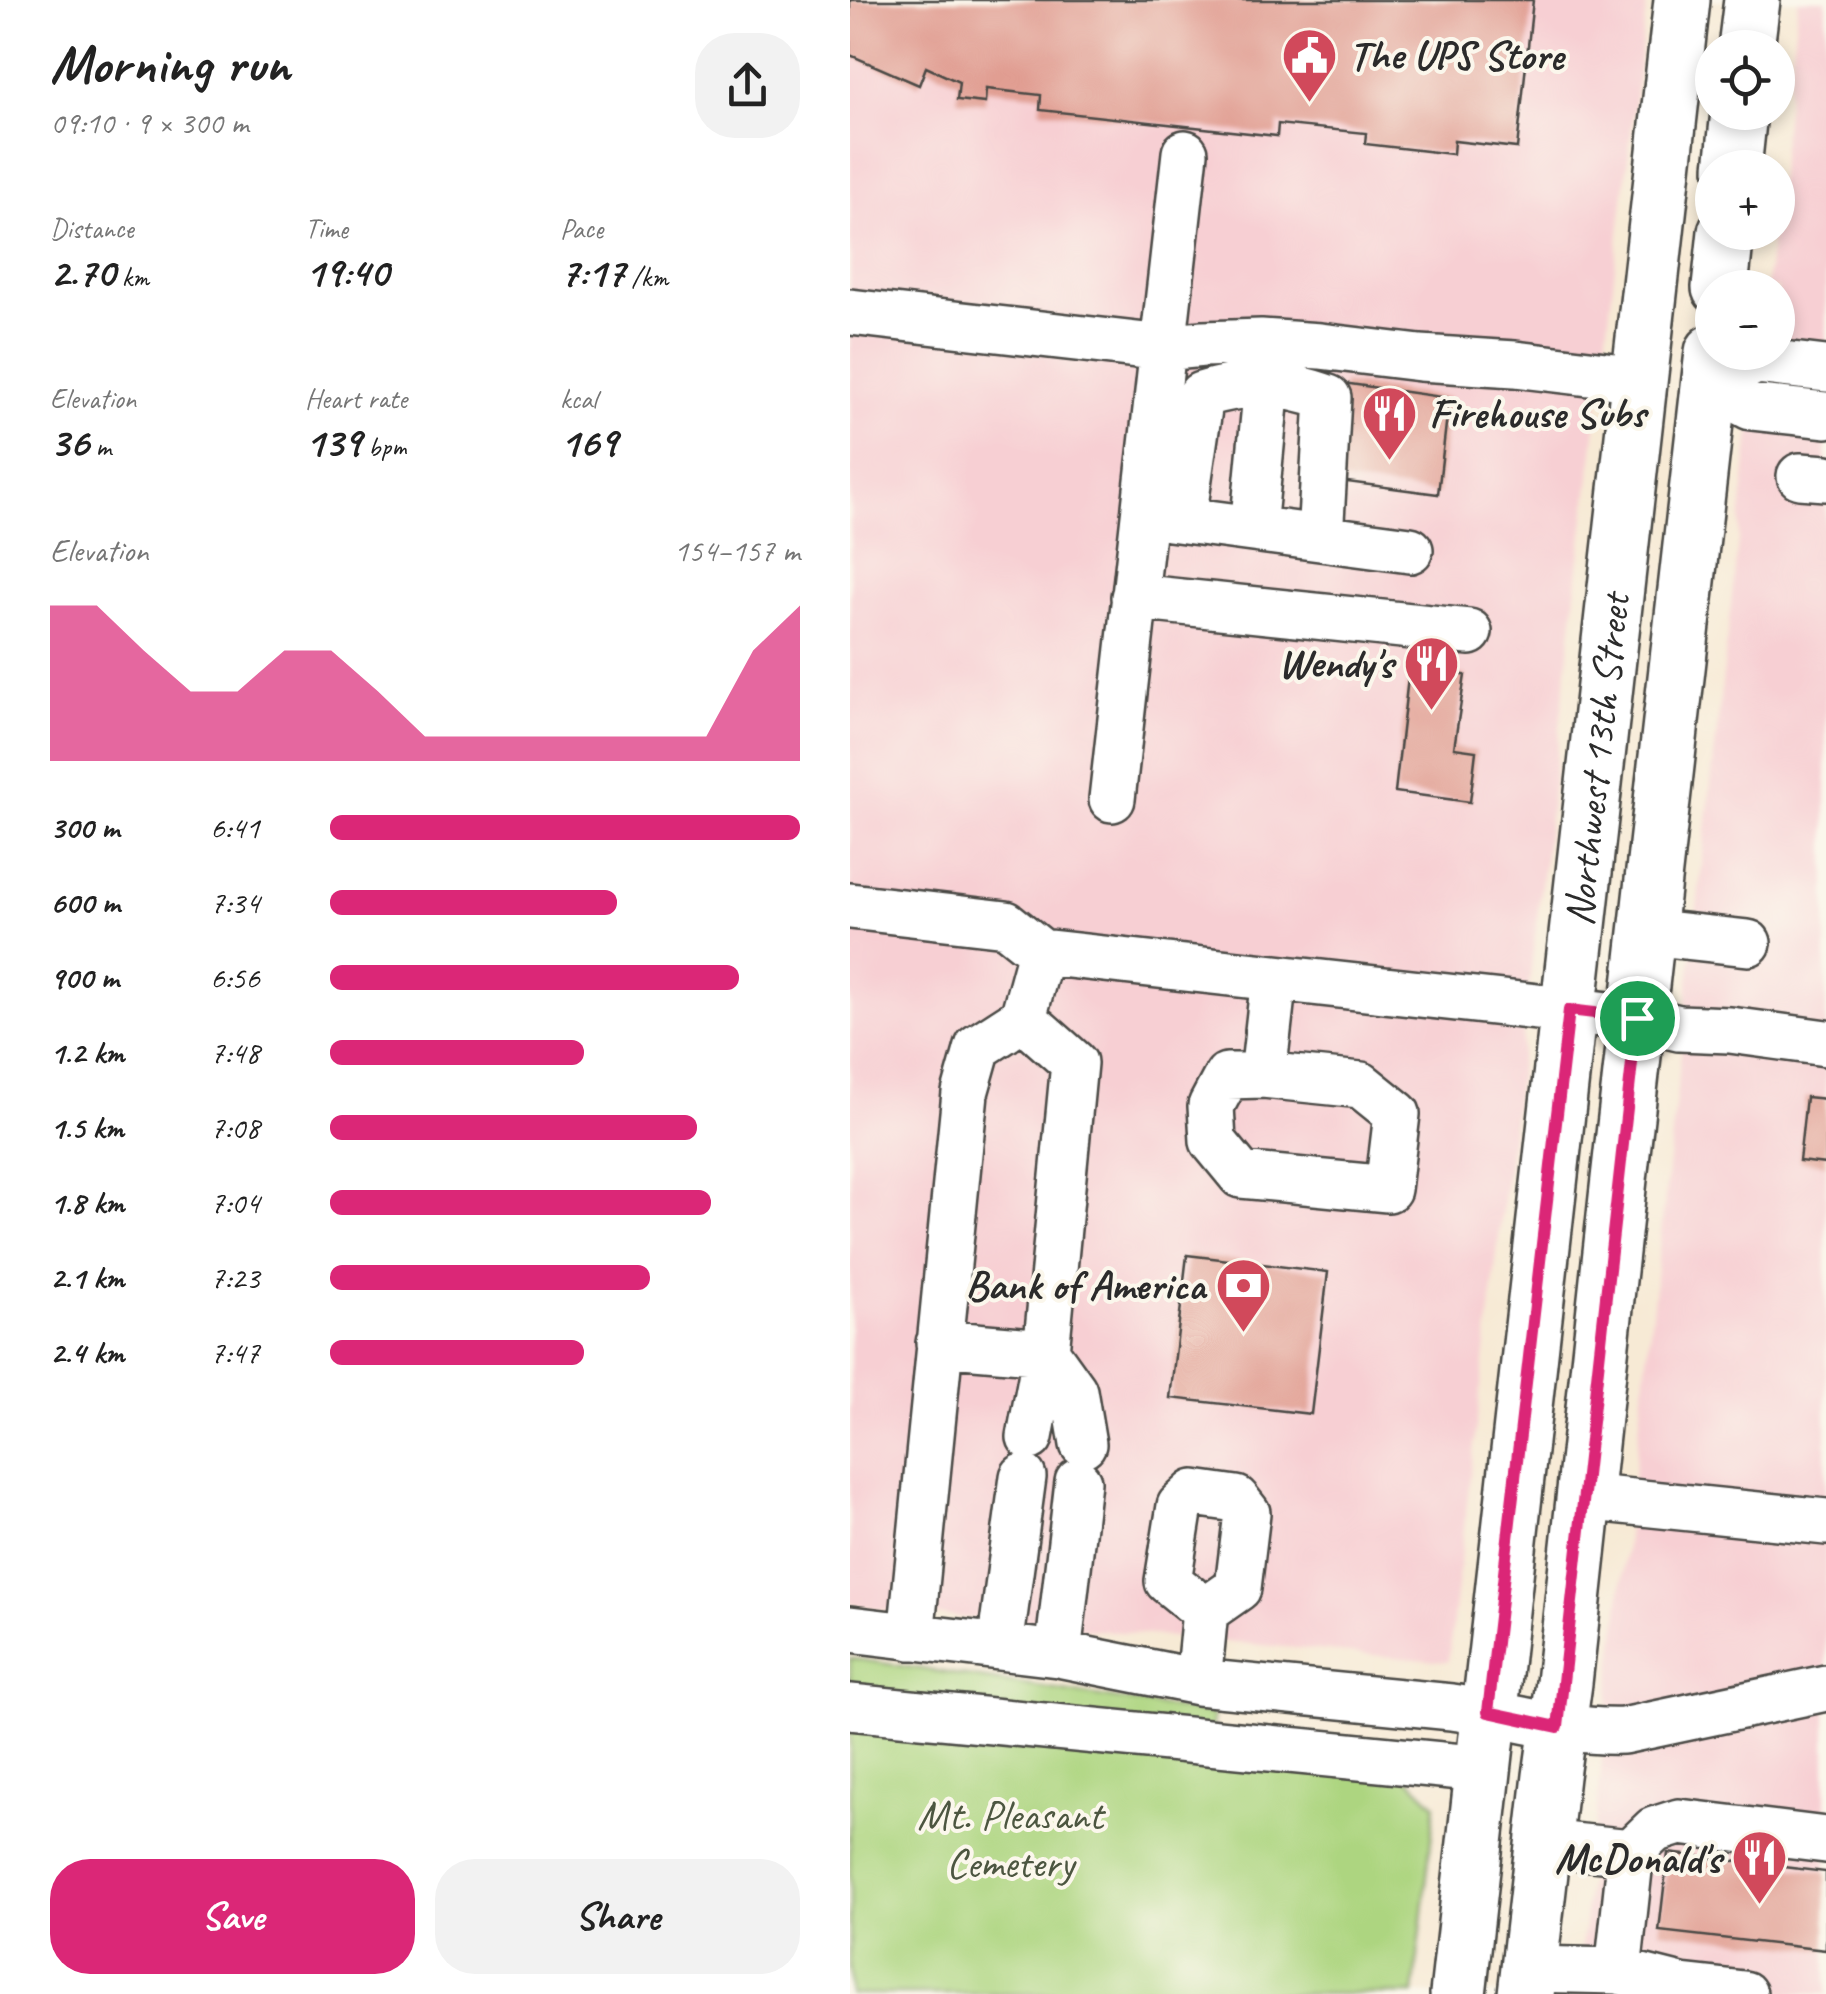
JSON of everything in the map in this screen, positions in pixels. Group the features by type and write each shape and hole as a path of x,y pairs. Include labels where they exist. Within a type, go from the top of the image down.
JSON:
{"main road":[{"name":"Northwest 13th Street","path":"1458,1994 1682,0"},
{"path":"1748,30 1752,0"},
{"path":"1639,379 1704,370"},
{"name":"Northwest 13th Street","path":"1527,1982 1711,370"}],"street":[{"path":"1163,517 1163,348 1184,153"},
{"path":"850,312 1163,348 1281,343 1639,379"},
{"path":"1795,365 1826,369"},
{"path":"1712,370 1751,407 1826,415"},
{"path":"1254,529 1267,384"},
{"path":"1112,799 1134,597 1201,395 1232,385 1267,384 1300,388 1328,398 1320,538"},
{"path":"1163,517 1410,550"},
{"path":"1134,597 1469,632"},
{"path":"850,906 1006,924 1041,952 1569,1010 1637,1018 1679,1028 1730,1030 1826,1043"},
{"path":"1647,932 1748,943"},
{"path":"911,1637 965,1093 978,1047 1023,1018 1041,952"},
{"path":"1263,1075 1274,978"},
{"path":"1000,1647 1026,1457 1046,1352 1074,1063 1023,1018"},
{"path":"939,1343 1046,1352 1074,1391 1080,1463 1058,1654"},
{"path":"1584,1497 1826,1522"},
{"path":"1198,1682 1205,1611"},
{"path":"850,1629 1058,1654 1198,1682 1488,1712 1600,1732 1623,1732 1826,1688"},
{"path":"850,1707 1482,1769"},
{"path":"1618,1971 1631,1852 1654,1830 1678,1822 1826,1840"},
{"path":"1543,1843 1631,1852"},
{"path":"1527,1982 1618,1971 1680,1987 1744,1994"}],"shaded area":[{"path":"850,0 1647,0 1448,1662 889,1611 850,1604"},
{"path":"1798,0 1826,0 1826,1994 1576,1994 1757,370 1795,370 1795,270 1768,270 1770,250 1795,250 1795,150 1782,150 1784,130 1795,130"}],"green space":[{"name":"Mt. Pleasant Cemetery","path":"850,1658 1213,1714 1211,1754 1399,1769 1435,1804 1414,1994 850,1994"}],"building":[{"path":"850,0 1533,0 1517,148 1454,141 1453,154 1365,144 1366,133 1278,124 1277,136 1040,110 1041,95 986,89 985,103 957,100 959,82 926,67 919,85 850,55"},
{"path":"1343,383 1449,398 1438,494 1332,480"},
{"name":"Wendy's","path":"1409,669 1465,675 1454,748 1476,751 1470,802 1395,792"},
{"path":"1806,1097 1826,1099 1826,1164 1799,1161"},
{"path":"1187,1255 1328,1272 1311,1414 1170,1398"},
{"path":"1668,1853 1826,1872 1826,1950 1659,1931"}],"place":[{"name":"The UPS Store","path":"1310,104"},
{"name":"Firehouse Subs","path":"1390,462"},
{"name":"Wendy's","path":"1432,712"},
{"name":"Bank of America","path":"1244,1334"},
{"name":"McDonald's","path":"1760,1907"}],"route":[{"path":"1569,1010 1637,1018 1558,1727 1488,1712 1569,1010"}]}
